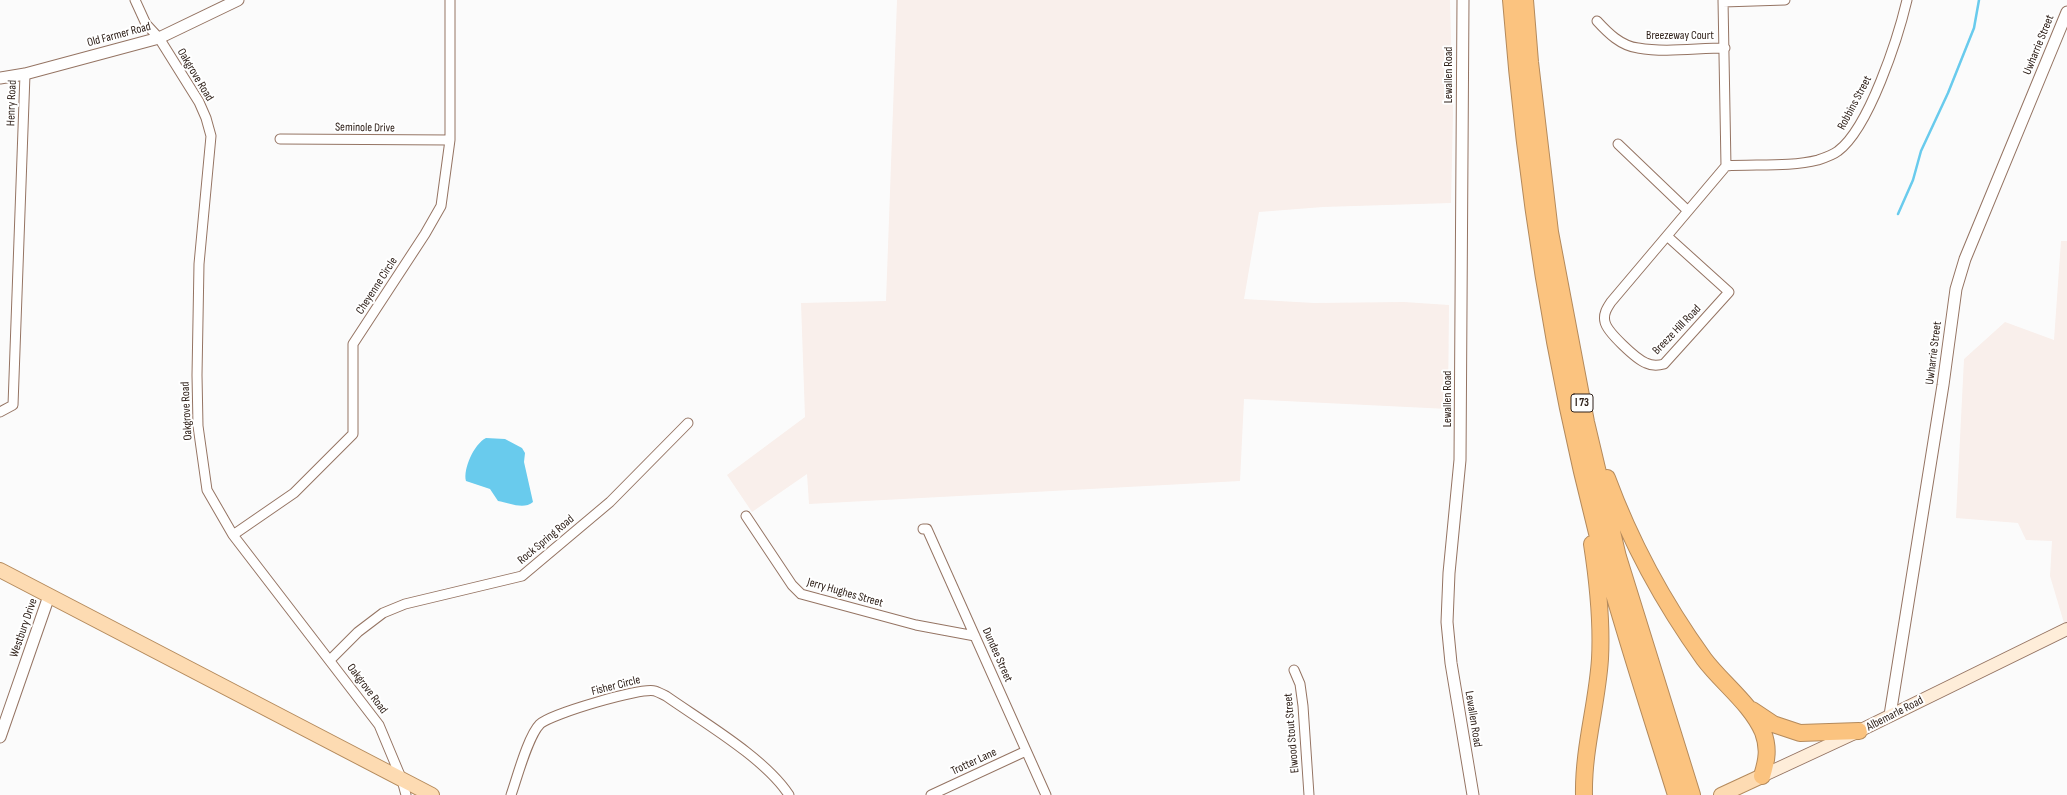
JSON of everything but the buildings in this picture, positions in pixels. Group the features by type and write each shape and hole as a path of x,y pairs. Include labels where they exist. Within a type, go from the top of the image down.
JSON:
{"highway":[{"name":"I 73","path":"1511,0 1516,66 1529,173 1547,294 1578,454 1598,534 1676,795"},
{"name":"I 73","path":"1525,0 1530,62 1550,232 1586,422 1618,557 1692,795"},
{"path":"1586,422 1617,506 1658,589 1680,625 1709,666 1745,706 1762,731 1767,745 1768,758 1762,776"},
{"path":"1578,454 1600,607 1600,660 1587,750 1584,795"},
{"path":"1745,706 1773,724 1800,733 1859,731"},
{"path":"1681,759 1691,771 1699,795"}],"main road":[{"path":"0,570 432,795"},
{"name":"Albemarle Road","path":"1721,795 1859,731 2067,629"}],"street":[{"name":"Oakgrove Road","path":"135,0 146,24 159,38 199,102 206,118 210,136 199,264 197,375 198,426 207,490 233,535 330,660 378,725 402,780 406,795"},
{"name":"Old Farmer Road","path":"0,78 25,74 159,38 238,0"},
{"name":"Cheyenne Circle","path":"233,535 294,493 353,434 353,344 425,234 441,206 450,140 450,0"},
{"name":"Lewallen Road","path":"1463,0 1460,460 1449,573 1447,622 1451,663 1473,795"},
{"path":"1726,166 1723,1 1785,0"},
{"name":"Robbins Street","path":"1726,166 1818,160 1837,152 1853,134 1868,108 1894,46 1907,0"},
{"name":"Uwharrie Street","path":"1890,715 1941,398 1956,289 1965,259 2067,12"},
{"name":"Breezeway Court","path":"1596,21 1608,33 1623,43 1637,48 1725,48"},
{"name":"Henry Road","path":"0,412 13,405 25,74"},
{"name":"Seminole Drive","path":"280,140 450,140"},
{"path":"1618,144 1688,211"},
{"name":"Breeze Hill Road","path":"1667,236 1729,292 1664,364 1656,366 1645,363 1611,334 1605,322 1605,312 1611,302 1726,166"},
{"name":"Rock Spring Road","path":"330,660 358,632 383,613 405,604 437,598 522,576 610,502 688,423"},
{"name":"Jerry Hughes Street","path":"746,516 792,585 801,594 916,625 975,636"},
{"name":"Dundee Street","path":"923,529 927,529 1046,795"},
{"name":"Westbury Drive","path":"0,737 49,596"},
{"name":"Elwood Stout Street","path":"1294,670 1300,684 1303,706 1309,795"},
{"name":"Fisher Circle","path":"511,795 529,743 540,725 547,719 576,709 642,691 654,690 666,696 755,760 782,783 789,795"},
{"name":"Trotter Lane","path":"931,795 1026,751"}],"shaded area":[{"path":"897,0 1450,0 1453,114 1451,203 1323,207 1259,212 1244,299 1314,303 1404,302 1449,305 1448,409 1244,399 1240,481 809,504 807,474 752,512 727,475 805,417 801,303 886,301"},
{"path":"2061,241 2067,241 2067,622 2064,623 2050,576 2052,541 2026,540 2018,523 1956,518 1964,359 2005,322 2054,340"}],"water":[{"path":"486,438 505,439 522,448 525,453 524,462 533,502 525,506 521,506 498,501 490,489 466,481 466,470 470,457 477,446"}],"waterway":[{"path":"1898,214 1913,180 1921,151 1948,93 1974,28 1979,0"}]}
